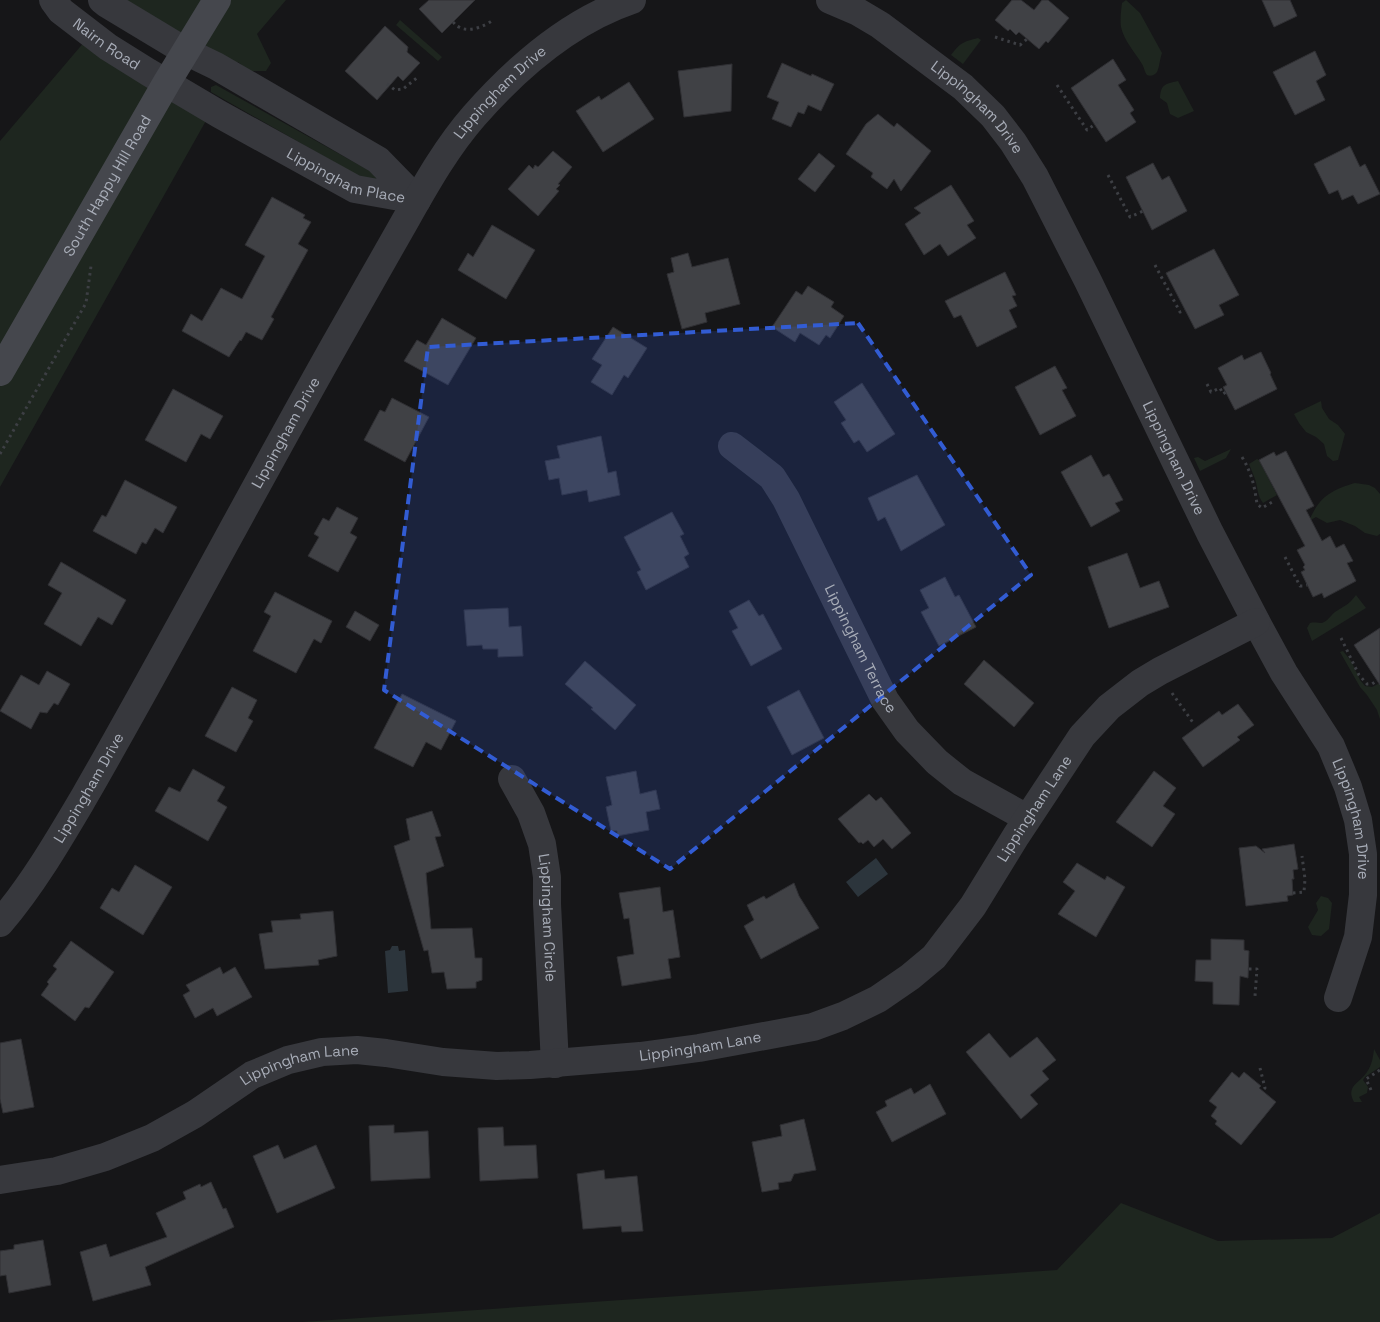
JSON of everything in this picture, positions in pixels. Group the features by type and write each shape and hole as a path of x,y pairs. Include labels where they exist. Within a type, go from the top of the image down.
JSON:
{"street":[{"name":"Nairn Road","path":"53,0 61,12 108,47 167,82"},
{"path":"102,0 185,51"},
{"name":"South Happy Hill Road","path":"0,372 185,51 217,0"},
{"name":"Lippingham Drive","path":"0,923 51,854 348,321 447,151 473,117 508,80 547,46 584,22 632,0"},
{"name":"Lippingham Drive","path":"830,0 858,12 880,25 963,87 992,116 1013,142 1035,177 1088,281 1210,534 1256,622 1284,673 1331,746 1348,786 1358,820 1363,854 1363,895 1358,936 1338,998"},
{"name":"Lippingham Place","path":"185,51 216,66 378,160 417,200"},
{"name":"Lippingham Place","path":"167,82 219,114 355,189 417,200"},
{"name":"Lippingham Terrace","path":"732,446 774,479 786,499 885,700 907,730 938,762 962,782 1027,818"},
{"name":"Lippingham Lane","path":"0,1180 57,1171 105,1157 152,1138 195,1114 252,1075 288,1060 322,1052 357,1050 443,1062 497,1066 555,1064 699,1048 814,1027 843,1016 878,999 910,977 934,957 974,906 1006,851 1082,736 1109,707 1157,672 1256,622"},
{"name":"Lippingham Circle","path":"512,779 531,813 542,844 547,878 555,1064"}],"path":[{"path":"453,22 459,28 470,29 485,26 493,20"},
{"path":"995,37 1020,45 1027,39"},
{"path":"387,84 395,90 403,89 418,77"},
{"path":"1058,85 1087,130 1098,122"},
{"path":"1108,175 1130,217 1143,211"},
{"path":"0,454 86,303 92,258"},
{"path":"1155,265 1180,312 1185,310"},
{"path":"1207,384 1211,392 1220,388 1223,394 1226,392"},
{"path":"1242,457 1250,470 1257,504 1262,508 1274,501"},
{"path":"1285,557 1300,586 1307,585"},
{"path":"1341,638 1359,675 1366,684 1372,684 1378,680"},
{"path":"1157,672 1194,724"},
{"path":"1293,893 1304,892 1305,879 1302,856"},
{"path":"1249,969 1257,969 1255,996"},
{"path":"1260,1068 1265,1088 1262,1091"},
{"path":"1371,1090 1366,1078 1380,1070"}],"highlighted area":[{"path":"858,323 1031,575 670,869 384,690 428,347"}],"shaded area":[{"path":"122,0 286,0 257,34 271,63 266,71 249,71 238,62 230,74"},
{"path":"1126,0 1140,13 1162,53 1158,71 1152,75 1148,76 1146,74 1122,32 1121,9 1122,3"},
{"path":"400,20 442,57 438,61 396,25"},
{"path":"91,34 212,110 0,487 0,141"},
{"path":"978,38 981,40 963,64 951,55 963,43"},
{"path":"1178,81 1194,111 1178,118 1170,114 1167,103 1160,98 1164,85"},
{"path":"216,85 379,176 374,185 211,92 211,87"},
{"path":"1321,401 1322,408 1329,419 1338,425 1345,434 1338,460 1333,461 1327,456 1324,444 1306,432 1294,414"},
{"path":"1231,449 1226,458 1200,471 1194,458 1198,457 1205,461"},
{"path":"1257,459 1277,495 1263,503 1249,464"},
{"path":"1355,483 1369,485 1380,494 1380,534 1377,536 1365,533 1355,526 1340,520 1327,523 1316,517 1309,521 1322,500 1333,492"},
{"path":"1356,595 1366,608 1312,641 1307,628 1310,623 1324,622 1349,603"},
{"path":"1343,651 1365,686 1372,687 1380,683 1380,719 1377,710 1360,687 1340,652"},
{"path":"876,858 888,874 858,897 846,882"},
{"path":"1321,896 1328,898 1332,903 1329,929 1321,936 1312,935 1308,927 1318,910 1316,903"},
{"path":"392,946 398,946 399,951 405,950 408,991 388,993 385,951 390,950"},
{"path":"1374,1049 1380,1060 1380,1067 1363,1080 1368,1087 1367,1093 1359,1097 1362,1102 1354,1102 1351,1092 1352,1088 1369,1069"},
{"path":"1121,1203 1218,1241 1332,1238 1380,1213 1380,1322 302,1322 1057,1270"}],"building":[{"path":"429,0 475,0 442,33 419,9"},
{"path":"1012,0 1021,0 1034,10 1042,0 1048,0 1069,18 1048,43 1046,41 1039,49 1019,32 1016,35 1010,29 1008,31 995,20"},
{"path":"1262,0 1290,0 1297,16 1274,27"},
{"path":"385,26 408,47 407,52 420,63 403,81 398,76 377,100 345,71"},
{"path":"1315,51 1326,75 1316,81 1325,100 1295,115 1273,72"},
{"path":"1113,59 1126,80 1118,85 1134,110 1130,113 1136,122 1106,142 1071,88"},
{"path":"782,63 834,84 821,111 808,105 804,114 798,112 791,127 772,119 779,102 767,97"},
{"path":"732,64 731,111 684,117 678,71"},
{"path":"629,82 654,119 603,152 576,111 599,96 601,100"},
{"path":"878,114 894,127 897,123 931,151 901,191 894,179 887,189 871,177 873,173 846,154 866,124"},
{"path":"1350,146 1360,167 1365,164 1380,194 1358,204 1353,195 1342,200 1338,190 1329,194 1314,164"},
{"path":"553,151 572,167 558,184 560,185 556,189 559,191 538,216 508,189 529,165 533,169 535,165 538,167"},
{"path":"819,153 835,166 815,192 798,179"},
{"path":"1153,163 1162,180 1169,176 1187,211 1152,230 1126,177"},
{"path":"951,185 974,221 967,225 976,238 948,256 940,244 924,255 905,224 921,213 914,208"},
{"path":"272,197 305,215 303,218 311,222 298,244 308,250 271,317 274,319 262,340 246,332 229,357 182,331 191,314 202,321 221,288 242,299 265,256 245,245"},
{"path":"492,225 535,250 506,299 458,270 468,253 473,257"},
{"path":"1214,249 1239,295 1219,305 1224,315 1195,329 1166,273"},
{"path":"688,253 692,267 728,258 740,304 705,313 707,322 682,329 667,274 674,272 671,258"},
{"path":"1005,272 1016,295 1012,296 1017,306 1009,310 1017,327 977,347 961,315 954,318 945,301"},
{"path":"808,286 834,302 831,307 844,316 830,338 826,335 819,345 800,333 795,342 772,327 796,291 802,295"},
{"path":"442,318 476,338 448,385 404,361 417,340 426,345"},
{"path":"613,327 647,348 628,378 624,375 612,395 591,382 602,365 592,359"},
{"path":"1261,352 1277,389 1235,410 1223,387 1227,385 1218,368 1242,355 1244,360"},
{"path":"1055,366 1067,388 1062,390 1076,416 1040,435 1015,387"},
{"path":"862,383 895,434 867,452 859,440 854,443 841,423 846,420 834,402"},
{"path":"173,389 223,416 210,439 201,434 186,462 145,440"},
{"path":"392,398 429,417 405,462 364,440 380,410 385,412"},
{"path":"601,436 608,473 616,471 620,495 589,502 587,490 562,495 559,478 549,480 545,461 560,458 557,446"},
{"path":"1286,451 1314,506 1306,510 1322,541 1330,536 1336,548 1344,544 1353,561 1347,563 1356,581 1324,598 1322,593 1313,597 1301,572 1305,570 1303,567 1305,565 1297,550 1305,546 1259,460 1274,452 1276,456"},
{"path":"1091,455 1103,477 1109,474 1123,500 1115,503 1120,511 1091,527 1061,472"},
{"path":"917,475 945,525 901,551 885,517 878,521 868,498"},
{"path":"125,480 177,507 163,533 155,528 146,544 142,542 136,554 93,531 102,515 106,517"},
{"path":"337,507 358,518 350,533 357,537 338,572 308,556 319,537 314,534 323,518 329,521"},
{"path":"672,512 684,534 680,536 689,554 684,557 689,567 646,590 637,572 641,570 624,537"},
{"path":"1127,553 1140,588 1159,581 1169,607 1109,628 1088,567"},
{"path":"61,562 126,600 112,625 98,617 81,646 44,624 62,593 48,585"},
{"path":"945,577 955,597 959,595 976,627 939,646 921,612 929,608 920,590"},
{"path":"275,592 332,621 321,643 314,639 296,673 253,651 271,616 264,612"},
{"path":"749,600 759,616 763,614 782,649 751,666 732,631 738,628 729,611"},
{"path":"508,608 509,627 521,626 523,656 498,657 498,649 483,649 482,645 467,646 464,610"},
{"path":"355,611 379,625 370,641 346,627"},
{"path":"1380,628 1380,685 1354,645"},
{"path":"984,660 1034,703 1014,727 964,684"},
{"path":"585,661 636,705 615,730 565,684"},
{"path":"47,671 70,684 58,705 54,703 47,713 40,712 31,729 0,711 21,675 39,685"},
{"path":"232,687 257,700 248,718 253,721 236,752 205,736"},
{"path":"799,690 824,738 792,755 767,707"},
{"path":"402,694 456,721 441,750 426,742 413,767 374,748"},
{"path":"1238,704 1254,725 1237,737 1240,740 1203,767 1182,738 1219,711 1222,715"},
{"path":"193,769 225,787 217,801 227,807 208,841 155,811 169,787 180,792"},
{"path":"636,771 640,794 656,790 660,809 646,812 649,830 617,836 617,831 611,831 606,807 612,805 606,777"},
{"path":"1154,771 1176,788 1163,806 1175,814 1152,847 1116,822"},
{"path":"869,794 876,801 881,797 911,833 892,849 883,839 874,847 868,840 863,844 859,843 838,819"},
{"path":"432,811 441,836 435,837 444,866 426,873 431,929 472,928 475,958 482,958 482,980 476,982 476,988 447,989 444,972 432,973 428,950 424,951 394,846 410,840 406,819"},
{"path":"1294,844 1298,869 1293,870 1293,895 1287,896 1288,901 1246,906 1239,848 1256,846 1265,853 1262,849"},
{"path":"1077,863 1105,880 1107,876 1125,887 1096,937 1058,914 1075,891 1063,882"},
{"path":"135,865 172,887 143,935 100,908 112,888 119,892"},
{"path":"794,883 799,896 819,928 761,959 744,926 754,920 747,905 764,896 766,899"},
{"path":"660,887 663,912 673,910 680,957 668,959 671,978 622,986 617,957 634,954 629,918 624,919 619,893"},
{"path":"333,911 337,956 318,960 319,965 265,969 259,934 273,932 271,921 301,919 300,914"},
{"path":"1211,939 1244,940 1244,950 1249,951 1248,978 1240,976 1239,1005 1213,1004 1213,982 1195,981 1196,960 1211,960"},
{"path":"71,941 114,972 89,1008 85,1007 75,1021 41,995 49,984 47,982 57,969 53,966"},
{"path":"220,967 223,974 235,967 252,997 217,1016 213,1008 195,1018 183,995 190,991 186,985"},
{"path":"989,1033 1010,1058 1037,1037 1056,1060 1042,1071 1049,1079 1030,1095 1038,1104 1021,1119 966,1052"},
{"path":"21,1039 34,1107 3,1113 0,1099 0,1043"},
{"path":"1232,1072 1239,1078 1244,1072 1276,1102 1241,1145 1215,1124 1217,1121 1211,1116 1217,1107 1209,1101"},
{"path":"930,1084 946,1114 892,1142 876,1112 887,1106 885,1101 911,1088 914,1094"},
{"path":"804,1119 816,1170 794,1174 791,1181 778,1183 779,1189 762,1192 752,1142 782,1136 780,1125"},
{"path":"394,1125 394,1133 428,1131 430,1178 371,1181 369,1126"},
{"path":"503,1127 504,1146 536,1145 538,1178 480,1181 478,1128"},
{"path":"278,1145 284,1159 316,1145 335,1188 277,1213 253,1156"},
{"path":"604,1170 605,1179 637,1176 643,1231 622,1232 621,1226 583,1229 577,1174"},
{"path":"211,1182 223,1209 226,1208 234,1227 145,1267 151,1285 93,1301 80,1252 106,1244 110,1257 167,1237 156,1213 186,1199 183,1192 200,1184 201,1187"},
{"path":"43,1240 51,1285 9,1293 6,1275 0,1276 0,1251 14,1249 14,1245"}]}
